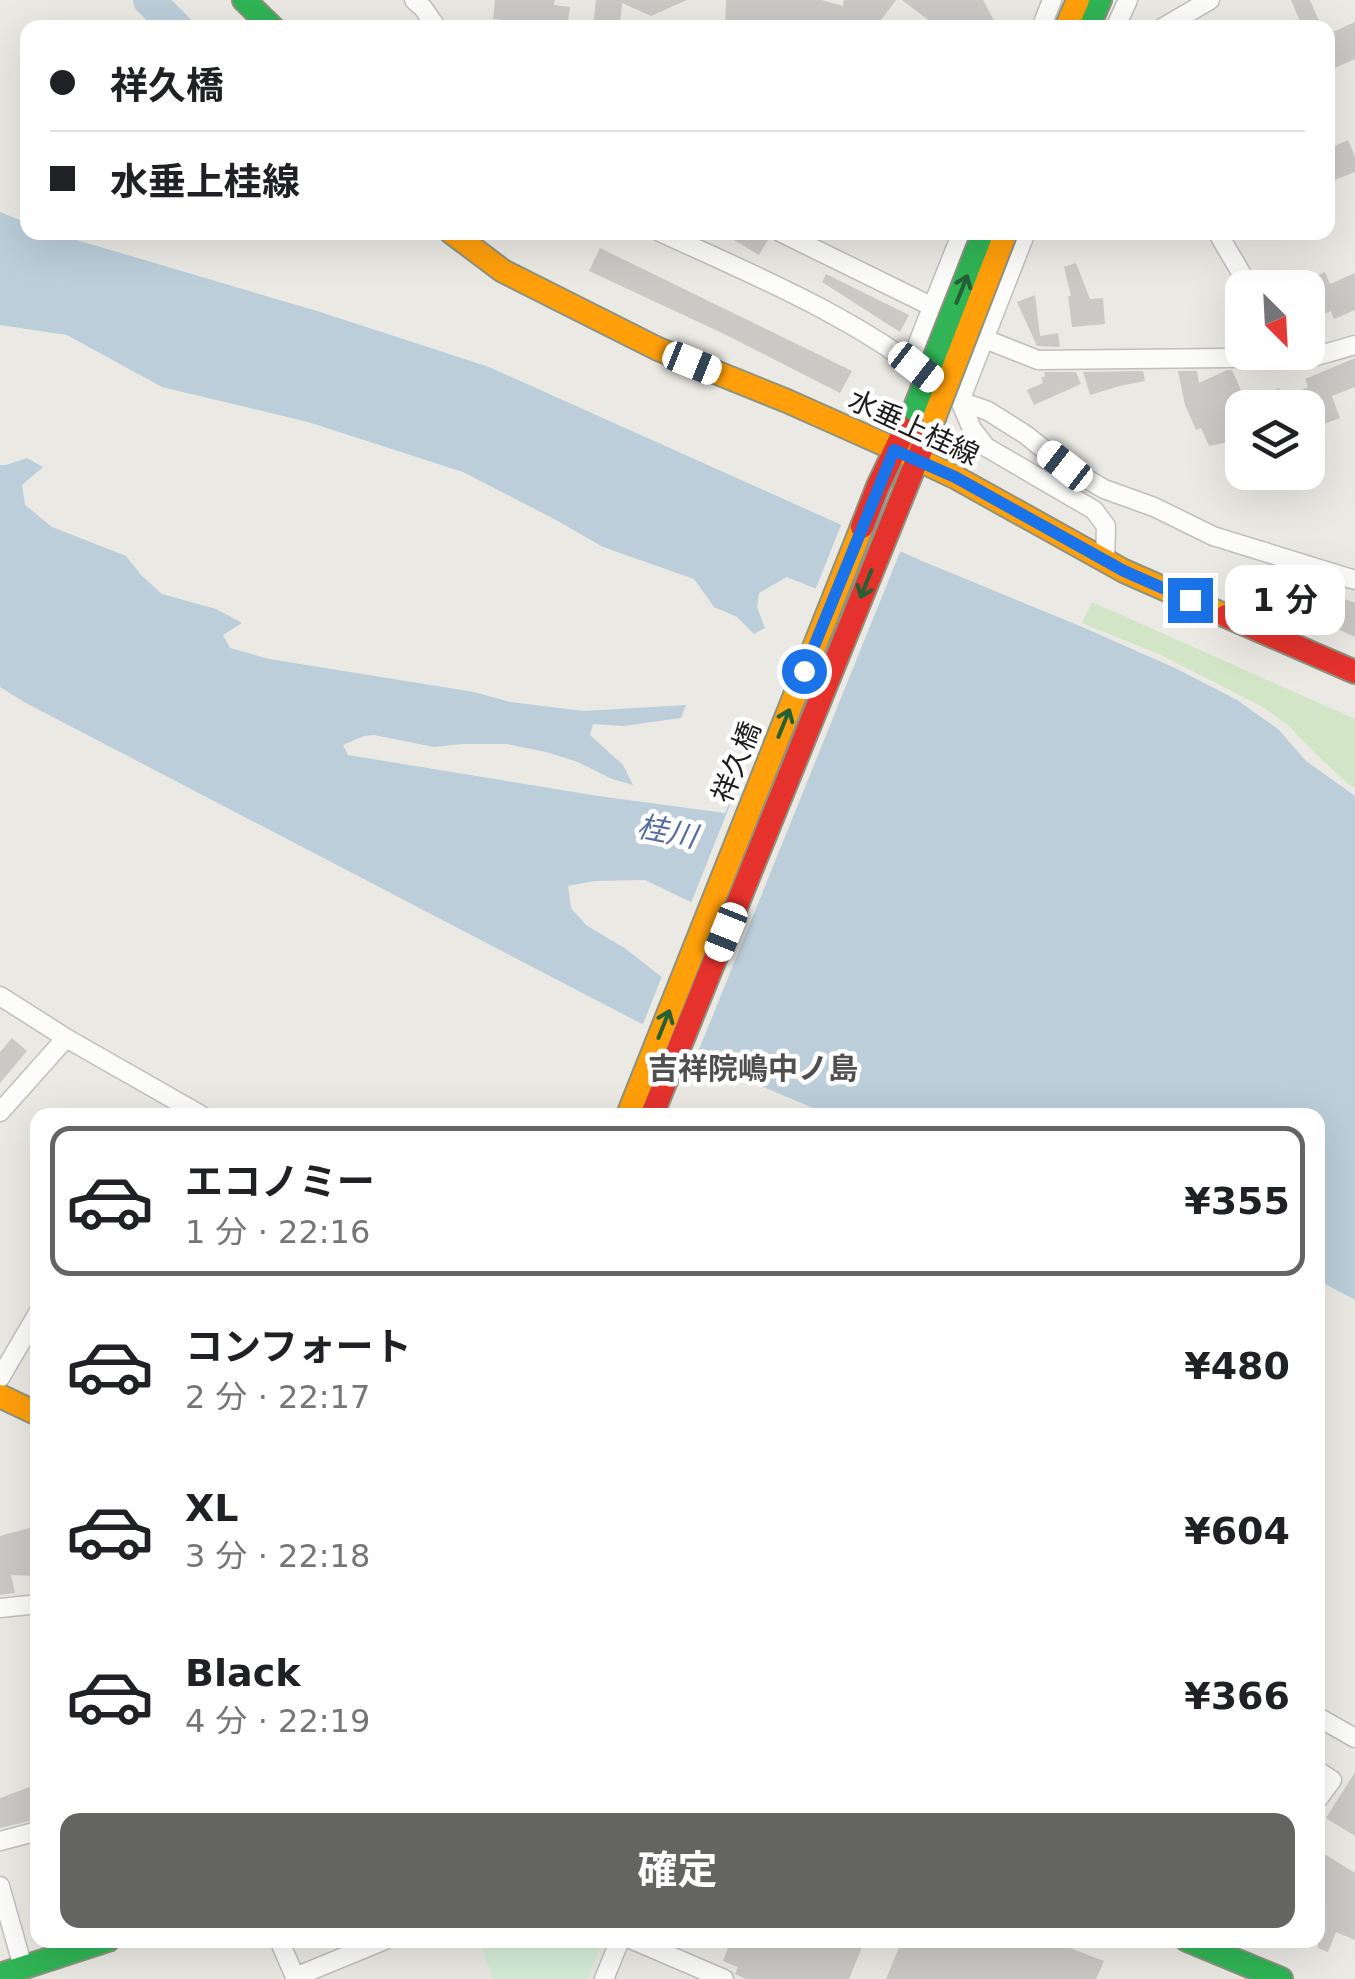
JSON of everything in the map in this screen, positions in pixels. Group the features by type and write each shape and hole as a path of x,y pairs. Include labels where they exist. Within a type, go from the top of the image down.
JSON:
{"street":[{"path":"244,0 265,20"},
{"path":"414,0 431,20"},
{"path":"1176,20 1210,0"},
{"name":"水垂上桂線","path":"461,240 502,271 658,349 917,459 1124,571 1355,672"},
{"path":"677,240 820,306 910,362 960,402 988,411 1104,489 1154,507 1213,536 1355,580"},
{"path":"795,240 931,312 1038,360 1225,358"},
{"path":"910,362 959,240"},
{"path":"924,414 981,240"},
{"path":"924,414 1002,240"},
{"path":"1023,240 960,402 986,447 1094,510 1106,526 1105,560"},
{"path":"1223,240 1240,270"},
{"path":"1325,353 1355,345"},
{"name":"祥久橋","path":"631,1108 878,486 894,450 924,414"},
{"name":"祥久橋","path":"655,1108 917,459 924,414"},
{"path":"0,996 189,1108"},
{"path":"0,1112 66,1038"},
{"path":"0,1378 30,1327"},
{"path":"0,1396 30,1410"},
{"path":"0,1608 30,1605"},
{"path":"1325,1720 1355,1738"},
{"path":"0,1841 30,1833"},
{"path":"0,1886 11,1971 83,1948"},
{"path":"282,1948 295,1978 366,1948"},
{"path":"604,1979 617,1948"},
{"path":"652,1948 724,1979"},
{"path":"1225,1948 1281,1979"}],"green space":[{"path":"1092,602 1355,719 1355,788 1288,725 1261,706 1161,655 1082,623"},
{"path":"481,1948 599,1950 587,1979 494,1979"}],"water":[{"name":"桂川","path":"0,212 20,220 20,240 77,240 489,367 922,561 1177,669 1237,700 1278,729 1306,761 1355,796 1355,1300 1325,1284 1325,1108 813,1108 761,1086 0,687 0,465 27,458 43,467 22,485 25,505 52,527 126,556 162,594 216,609 242,623 223,635 230,648 269,659 474,692 510,702 584,711 686,705 681,718 623,726 593,724 590,735 623,765 633,785 578,762 507,744 434,747 374,735 343,745 348,755 725,813 819,590 787,577 759,593 757,607 765,628 754,634 737,617 714,607 694,579 603,547 463,472 308,422 162,387 67,335 0,325","holes":["645,880 693,903 664,979 626,949 586,925 571,908 568,886"]}],"pier":[{"path":"843,520 902,547 696,1057 641,1029"}],"building":[{"path":"495,0 555,0 554,5 570,7 568,20 493,19"},
{"path":"596,0 687,0 651,16 622,3 620,20 594,20"},
{"path":"726,0 821,0 843,6 844,0 896,0 881,20 725,20"},
{"path":"902,0 983,0 994,20 928,20"},
{"path":"1291,0 1310,0 1319,20 1300,20"},
{"path":"1355,22 1355,59 1335,68 1335,31"},
{"path":"1348,140 1355,156 1355,172 1335,180 1335,146"},
{"path":"734,240 768,240 759,255"},
{"path":"600,248 852,371 840,393 589,271"},
{"path":"1076,263 1090,299 1103,298 1105,324 1072,327 1071,296 1064,267"},
{"path":"1325,272 1330,284 1355,273 1355,310 1334,319 1331,311 1325,314"},
{"path":"826,274 909,315 900,332 822,282"},
{"path":"1035,295 1040,336 1058,333 1060,347 1037,346 1017,302"},
{"path":"1355,358 1355,387 1332,396 1340,418 1325,424 1325,390 1301,390 1308,387 1305,379"},
{"path":"1232,370 1241,390 1225,390 1225,443 1209,446 1201,428 1196,430 1185,405 1178,371 1197,371 1199,383"},
{"path":"1143,371 1145,381 1090,395 1083,372"},
{"path":"1044,372 1076,372 1081,384 1034,405 1027,390 1043,383"},
{"path":"1315,586 1355,603 1355,637 1302,613"},
{"path":"12,1038 27,1051 0,1083 0,1052"},
{"path":"30,1528 30,1576 11,1575 15,1593 0,1595 0,1536"},
{"path":"1355,1772 1355,1836 1326,1818"},
{"path":"30,1787 30,1821 0,1828 0,1798"},
{"path":"1325,1854 1355,1873 1355,1940 1336,1932 1328,1952 1318,1948 1325,1948"},
{"path":"728,1948 862,1948 849,1979 746,1979 735,1974 738,1967 723,1961"},
{"path":"899,1948 1070,1948 1104,1961 1096,1979 886,1979"}],"waterway":[{"path":"149,0 169,20"}],"traffic: fast":[{"path":"244,0 265,20"},
{"path":"1091,20 1100,0"},
{"path":"914,410 981,240"},
{"path":"0,1975 83,1948"},
{"path":"1206,1948 1281,1979"}],"traffic: slow":[{"path":"1069,20 1078,0"},
{"path":"462,240 503,271 658,349 917,459 1124,571 1226,616"},
{"path":"934,418 1003,240"},
{"path":"631,1108 862,527"},
{"path":"0,1396 30,1410"}],"traffic: jam":[{"path":"862,527 914,410"},
{"path":"655,1108 934,418"},
{"path":"1226,616 1355,672"}],"district":[{"name":"吉祥院嶋中ノ島","path":"753,1069"}],"route":[{"path":"804,671 894,450 955,477 1124,571 1190,600"}]}
